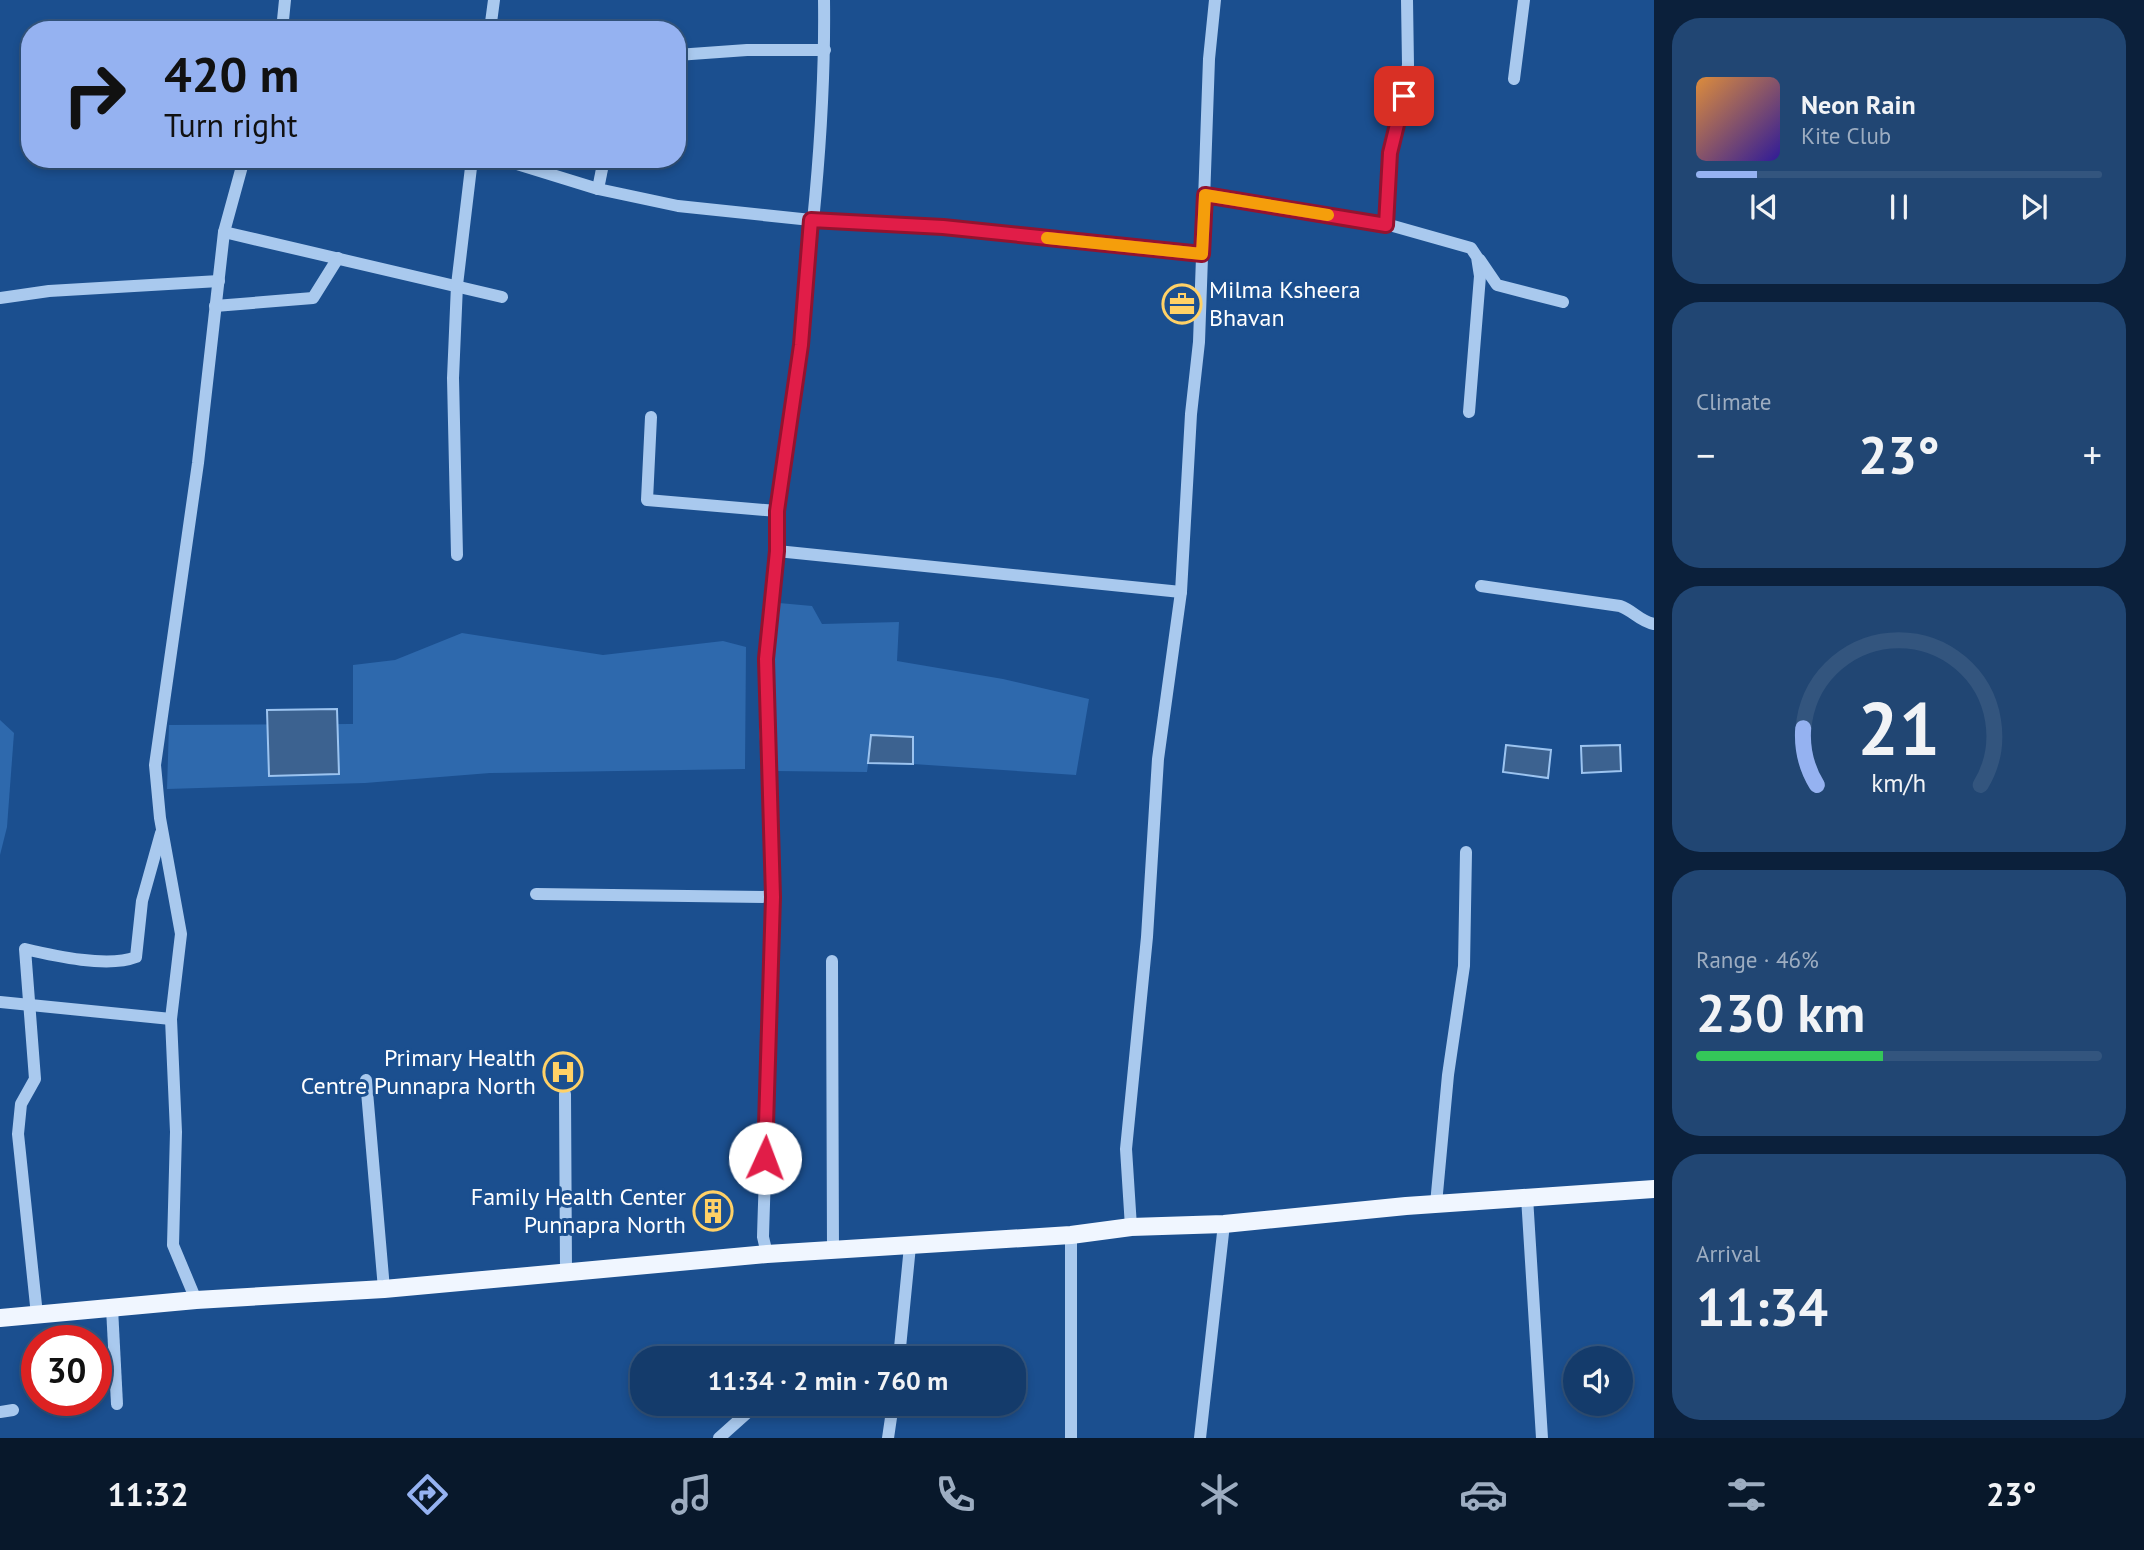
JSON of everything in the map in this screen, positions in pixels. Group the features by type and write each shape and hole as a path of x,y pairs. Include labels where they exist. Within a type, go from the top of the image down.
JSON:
{"main road":[{"path":"0,1318 196,1300 384,1289 767,1254 1071,1235 1131,1227 1224,1224 1436,1204 1654,1189"}],"street":[{"path":"283,21 285,0"},
{"path":"491,21 494,0"},
{"path":"767,1254 763,1237 773,897 766,659 777,551 777,511 801,345 825,50 824,0"},
{"path":"1131,1227 1126,1149 1147,937 1158,759 1181,592 1215,0"},
{"path":"1386,225 1390,153 1408,65 1407,0"},
{"path":"1514,79 1524,0"},
{"path":"686,54 747,50 825,50"},
{"path":"196,1300 173,1245 176,1132 171,1019 181,933 162,829 155,765 198,463 224,232 242,168"},
{"path":"457,555 453,392 457,285 471,168"},
{"path":"530,168 598,189 678,206 811,220 943,227 1202,254"},
{"path":"598,189 602,168"},
{"path":"1205,195 1386,225 1460,243 1471,248 1497,285 1563,302"},
{"path":"224,232 502,297"},
{"path":"1469,412 1480,276 1477,257"},
{"path":"215,306 313,298 338,258"},
{"path":"0,298 49,291 219,281"},
{"path":"651,417 647,500 777,511"},
{"path":"777,551 1181,592"},
{"path":"1481,586 1620,606 1630,610 1642,622 1654,624"},
{"path":"37,1315 18,1117 35,1079 25,949 60,957 125,961 136,957 142,901 162,829"},
{"path":"1436,1204 1448,1075 1464,966 1466,852"},
{"path":"536,894 773,897"},
{"path":"832,961 833,1251"},
{"path":"0,1002 171,1019"},
{"path":"366,1080 384,1289"},
{"path":"565,1094 566,1271"},
{"path":"1527,1197 1542,1438"},
{"path":"1200,1438 1224,1224"},
{"path":"1070,1438 1071,1235"},
{"path":"901,1346 910,1246"},
{"path":"112,1308 117,1404"},
{"path":"719,1438 744,1416"},
{"path":"888,1438 891,1416"}],"shaded area":[{"path":"779,603 812,606 822,624 899,622 897,661 1003,679 1089,699 1076,775 913,764 913,737 872,735 867,772 774,771 772,677"},
{"path":"462,633 603,655 723,641 746,647 745,769 490,773 365,783 167,789 169,725 353,724 353,665 395,660"},
{"path":"337,709 339,774 269,776 267,710"},
{"path":"0,720 14,733 7,827 0,855"},
{"path":"871,735 913,737 913,764 868,763"},
{"path":"1506,745 1551,750 1548,778 1503,772"},
{"path":"1620,745 1621,771 1582,773 1581,746"}],"slow traffic":[{"path":"1047,238 1202,254 1205,195 1328,215"}],"place":[{"name":"Milma Ksheera Bhavan","path":"1182,304"},
{"name":"Primary Health Centre Punnapra North","path":"563,1072"},
{"name":"Family Health Center Punnapra North","path":"713,1211"}],"route":[{"path":"765,1158 773,897 766,659 777,551 777,511 801,345 811,220 943,227 1202,254 1205,195 1386,225 1390,153 1404,96"}]}
